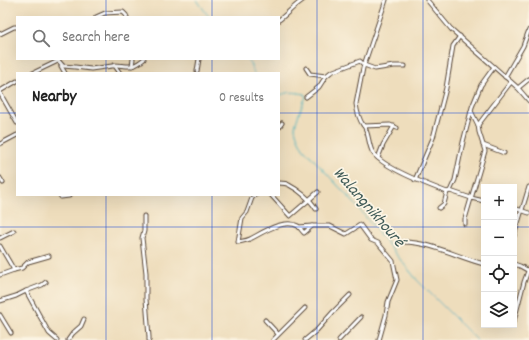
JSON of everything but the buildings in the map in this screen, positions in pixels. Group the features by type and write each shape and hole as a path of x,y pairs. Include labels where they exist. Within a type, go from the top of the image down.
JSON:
{"street":[{"path":"280,19 296,4 303,0"},
{"path":"386,0 364,67 356,104 362,124 366,129 372,151 384,163 416,180 449,192 481,200"},
{"path":"427,0 451,29 518,88 529,101"},
{"path":"98,16 105,13 123,12 126,16"},
{"path":"0,34 16,27"},
{"path":"505,77 523,46 529,30"},
{"path":"416,180 432,138 446,88 453,46 460,36"},
{"path":"132,66 133,60"},
{"path":"58,61 63,66 91,69 116,65 132,66 143,60"},
{"path":"197,71 199,60"},
{"path":"35,72 58,61"},
{"path":"58,61 64,72"},
{"path":"306,97 318,87 331,72 360,61 364,67 376,69 405,66"},
{"path":"112,66 115,66 119,72"},
{"path":"439,208 444,204 455,180 463,142 481,84 494,67"},
{"path":"306,68 310,74 326,76"},
{"path":"518,88 529,79"},
{"path":"16,82 0,92 16,121"},
{"path":"478,125 511,82"},
{"path":"466,224 465,220 485,151 472,110"},
{"path":"364,126 390,125 395,127 383,145 378,158"},
{"path":"0,144 16,136"},
{"path":"483,145 504,153"},
{"path":"0,178 3,183"},
{"path":"280,182 288,184 300,192 313,204 316,209"},
{"path":"517,227 529,187"},
{"path":"272,196 290,216 318,192"},
{"path":"60,196 69,196"},
{"path":"254,196 247,212 242,218 238,242 248,240 272,227 280,225 293,224 299,227 304,233 312,226"},
{"path":"517,209 529,213"},
{"path":"144,216 144,231 142,238 146,273 148,340"},
{"path":"299,227 330,226 346,234 360,225 371,240 378,243 393,260 397,280 388,302 379,340"},
{"path":"0,238 14,231"},
{"path":"403,242 423,244 481,263"},
{"path":"0,246 14,270"},
{"path":"0,275 22,268 28,262 48,256"},
{"path":"517,265 529,271 524,282 517,309"},
{"path":"0,301 16,296 46,282"},
{"path":"26,291 49,333 57,340"},
{"path":"305,340 317,330 350,295"},
{"path":"273,340 305,308"},
{"path":"0,315 11,333"},
{"path":"339,340 361,317"},
{"path":"68,340 81,326 84,319"},
{"path":"265,320 278,334"}],"waterway":[{"name":"Walangnikhouré","path":"197,0 208,16"},
{"name":"Walangnikhouré","path":"248,60 254,72"},
{"name":"Walangnikhouré","path":"280,96 291,92 304,94 306,97 295,127 303,148 356,205 417,280 477,340"}]}
